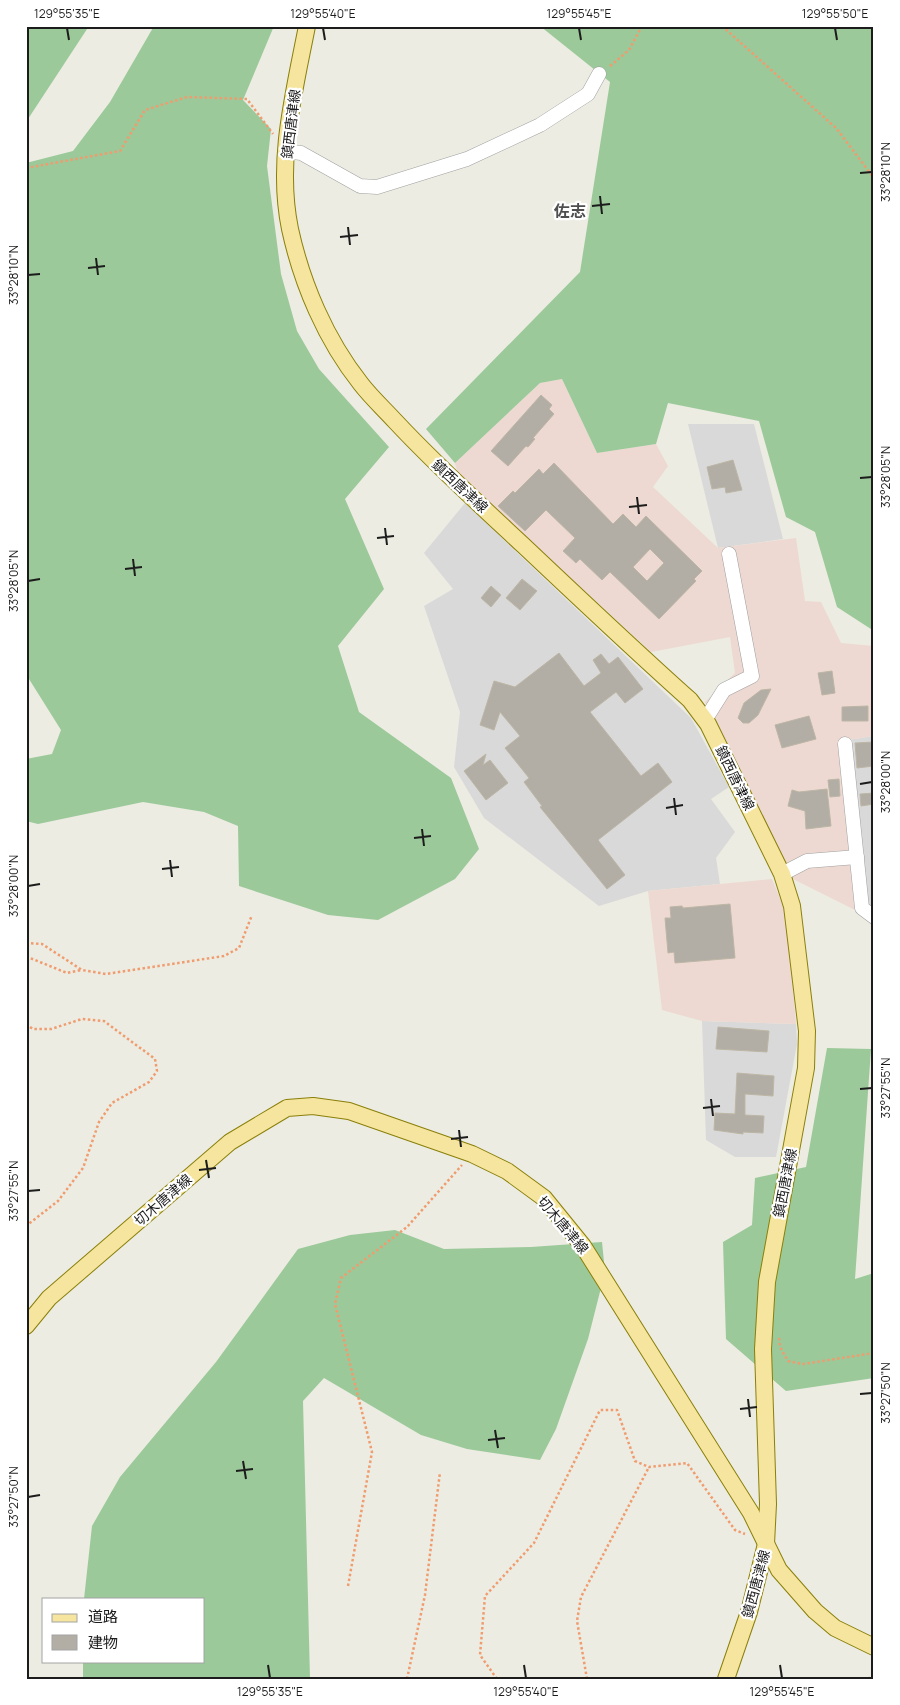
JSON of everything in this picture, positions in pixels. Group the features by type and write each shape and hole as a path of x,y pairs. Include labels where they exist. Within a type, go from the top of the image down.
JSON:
{"main road":[{"name":"鎮西唐津線","path":"307,26 290,110 285,151 285,186 290,228 300,267 335,346 361,384 437,465 690,700 705,720 782,874 792,906 805,1006 807,1049 806,1068 767,1282 763,1349 768,1504 766,1544 750,1612 726,1679"},
{"name":"切木唐津線","path":"26,1326 49,1298 230,1142 287,1108 313,1106 349,1111 472,1154 507,1171 544,1198 583,1246 751,1513 779,1570 815,1611 835,1628 874,1647"}],"street":[{"path":"285,151 301,153 360,186 377,187 467,159 540,125 588,94 599,74"},
{"path":"705,720 724,690 752,676 730,554"},
{"path":"845,744 862,908 874,917"},
{"path":"782,874 807,861 857,857"}],"path":[{"path":"599,74 629,50 642,26"},
{"path":"722,26 836,128 874,178"},
{"path":"26,168 120,152 145,110 187,97 247,99 285,151"},
{"path":"26,959 30,958 67,973 82,970 106,974 224,956 239,948 252,915"},
{"path":"26,943 42,944 82,970"},
{"path":"26,1024 33,1029 51,1029 82,1019 104,1021 155,1059 157,1071 149,1082 112,1103 100,1122 82,1168 58,1201 26,1226"},
{"path":"348,1586 372,1452 336,1304 341,1278 407,1227 472,1154"},
{"path":"778,1329 780,1347 788,1361 803,1364 874,1353"},
{"path":"497,1679 480,1655 485,1596 534,1543 600,1410 617,1410 635,1461 649,1467 687,1463 735,1530 766,1544"},
{"path":"587,1679 577,1621 581,1597 649,1467"},
{"path":"407,1679 425,1595 440,1472"},
{"path":"868,1679 874,1674"}],"shaded area":[{"path":"562,379 597,453 656,444 668,466 653,487 718,548 796,538 805,601 821,602 841,643 874,646 874,736 841,741 857,911 793,879 705,702 735,673 730,637 651,652 458,475 455,463 540,383"},
{"path":"688,424 754,424 783,539 718,548"},
{"path":"465,503 691,718 729,787 711,799 735,832 716,858 720,884 648,891 599,906 484,818 454,767 460,712 424,606 453,589 424,553"},
{"path":"874,736 874,923 857,911 841,741"},
{"path":"772,879 787,915 796,1024 702,1021 662,1010 648,891"},
{"path":"702,1021 796,1024 797,1044 776,1157 735,1157 706,1140"}],"green space":[{"path":"26,26 89,26 26,122"},
{"path":"154,26 274,26 243,100 271,129 267,166 281,274 297,331 319,369 389,447 345,499 384,589 338,646 359,712 451,778 479,849 455,879 378,920 328,915 239,886 238,826 204,812 143,802 38,824 26,821 26,759 52,754 61,730 29,679 26,623 26,163 73,151 110,102"},
{"path":"540,26 874,26 874,631 837,607 815,532 786,517 759,421 668,403 656,444 597,453 562,379 540,383 455,463 426,429 580,272 610,82"},
{"path":"827,1048 871,1049 855,1279 874,1273 874,1378 786,1391 726,1339 723,1242 752,1225 755,1178 806,1167"},
{"path":"395,1230 444,1249 531,1247 602,1242 605,1272 588,1339 556,1429 540,1460 467,1449 421,1435 324,1378 303,1401 310,1679 83,1679 83,1662 205,1662 205,1598 84,1598 92,1526 120,1477 216,1362 298,1249 350,1235"}],"building":[{"path":"541,395 552,405 549,409 554,414 533,438 535,439 528,447 526,446 508,466 491,451"},
{"path":"733,460 742,490 726,493 725,487 712,489 707,467"},
{"path":"554,463 613,524 623,514 636,527 646,516 702,571 694,579 696,581 659,619 610,572 602,580 580,559 576,563 563,551 575,538 546,510 525,531 498,506 513,491 515,493 539,469 543,474","holes":["650,549 664,563 647,581 633,567"]},
{"path":"522,579 537,591 520,610 506,598"},
{"path":"491,586 501,595 491,607 481,598"},
{"path":"559,653 584,686 601,673 593,660 601,654 609,664 618,657 643,689 625,703 616,692 590,712 641,776 658,763 672,782 598,840 625,875 607,889 540,807 542,806 524,782 529,778 505,748 520,736 500,712 494,730 480,725 494,681 515,687"},
{"path":"832,671 835,693 822,695 818,673"},
{"path":"771,689 758,715 749,723 743,723 738,718 744,703 761,690"},
{"path":"868,706 868,721 842,721 842,707"},
{"path":"809,716 816,739 782,748 775,725"},
{"path":"874,742 874,766 857,768 855,743"},
{"path":"486,754 483,765 490,760 508,783 486,800 464,771"},
{"path":"839,779 840,796 830,797 828,780"},
{"path":"827,789 831,826 806,829 805,811 788,806 792,790 799,792"},
{"path":"874,793 874,804 861,806 860,794"},
{"path":"730,904 735,958 675,963 674,952 668,953 665,918 671,918 670,907 682,906 683,908"},
{"path":"718,1027 769,1031 767,1052 716,1049"},
{"path":"737,1073 774,1076 773,1096 745,1094 745,1115 764,1116 763,1133 743,1132 743,1134 714,1130 715,1113 735,1114"}],"district":[{"name":"佐志","path":"570,211"}]}
